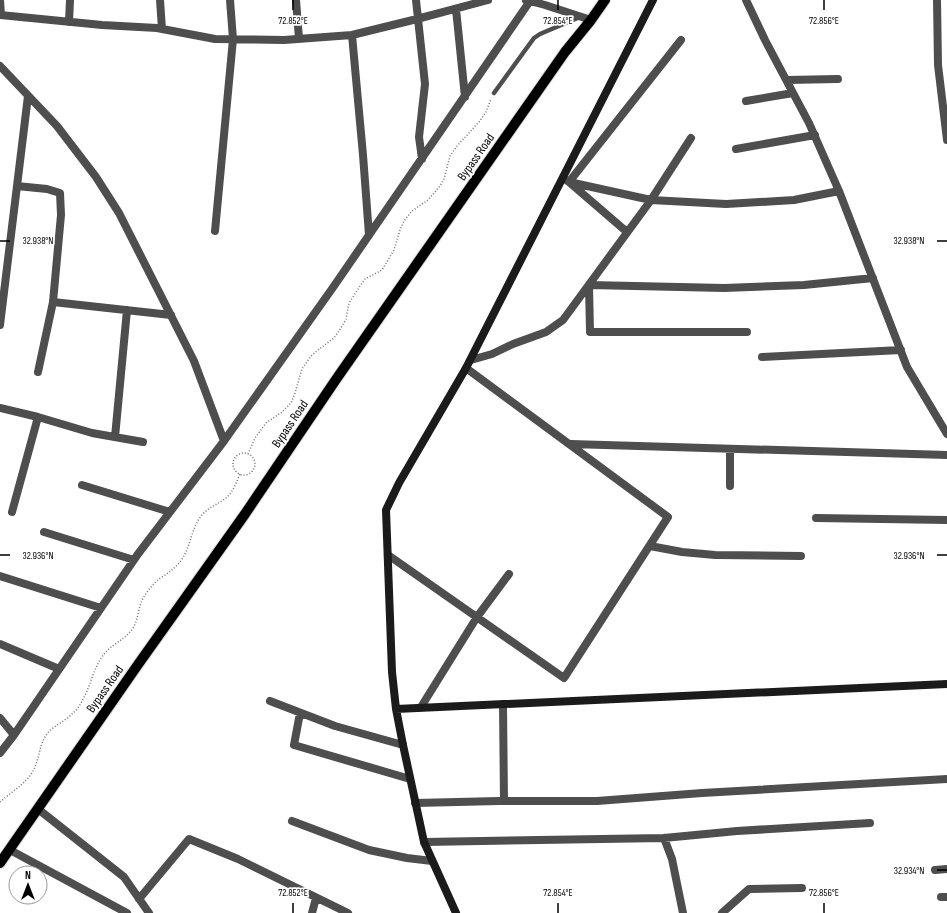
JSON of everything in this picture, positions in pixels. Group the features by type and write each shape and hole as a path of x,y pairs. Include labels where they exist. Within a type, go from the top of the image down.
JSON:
{"main road":[{"name":"Bypass Road","path":"0,864 556,65 605,0"}],"street":[{"path":"0,0 0,15 162,29 216,39 284,40 352,35 488,0"},
{"path":"69,22 70,0"},
{"path":"160,0 162,29"},
{"path":"216,231 233,39 230,0"},
{"path":"296,0 299,39"},
{"path":"416,0 425,84 420,137 422,158"},
{"path":"456,913 424,842 402,745 392,672 386,510 399,483 471,360 566,180 653,0"},
{"path":"746,0 765,40 815,135 839,191 907,366 947,434"},
{"path":"937,0 938,65 944,88 947,140"},
{"path":"0,752 14,735 134,560 224,441 369,236 465,97 528,1 591,20"},
{"path":"456,9 465,97"},
{"path":"352,35 369,236"},
{"path":"566,180 681,40"},
{"path":"0,66 57,126 96,177 119,213 194,361 224,441"},
{"path":"787,80 838,79"},
{"path":"746,101 793,93"},
{"path":"0,325 28,96"},
{"path":"736,149 815,135"},
{"path":"471,360 492,354 513,344 546,332 563,320 651,200 691,138"},
{"path":"566,180 651,200 726,204 794,200 839,191"},
{"path":"566,180 627,232"},
{"path":"17,186 47,189 60,194 61,215 53,302 38,372"},
{"path":"589,285 724,288 804,285 873,278"},
{"path":"589,285 590,332 747,332"},
{"path":"53,302 171,315"},
{"path":"115,437 127,310"},
{"path":"762,357 900,350"},
{"path":"388,555 564,678 668,517 466,368"},
{"path":"0,408 38,417 92,433 143,442"},
{"path":"12,512 38,417"},
{"path":"571,444 947,455"},
{"path":"730,449 730,486"},
{"path":"82,485 170,512"},
{"path":"816,518 947,520"},
{"path":"44,532 134,560"},
{"path":"650,546 682,552 801,556"},
{"path":"421,707 477,617 509,574"},
{"path":"0,576 101,608"},
{"path":"0,644 60,669"},
{"path":"396,708 947,684"},
{"path":"270,701 335,726 402,745"},
{"path":"503,704 504,801"},
{"path":"300,713 294,745 410,779"},
{"path":"0,718 14,735"},
{"path":"415,803 597,801 702,793 947,779"},
{"path":"38,809 124,876 149,913"},
{"path":"292,821 369,850 407,858 432,861"},
{"path":"424,842 664,838 737,831 870,823"},
{"path":"664,838 672,859 683,913"},
{"path":"139,899 188,839 238,859 348,913"},
{"path":"10,850 127,913"},
{"path":"935,870 947,869"},
{"path":"722,913 749,888 802,888"},
{"path":"312,913 316,898"}],"lane":[{"path":"494,93 534,38 580,17"}],"path":[{"path":"248,454 255,438 266,423 282,412 290,404 296,393 302,369 311,356 334,338 341,328 346,318 349,303 356,291 365,279 382,270 394,250 404,221 412,211 428,200 440,186 444,179 450,156 486,112 494,93"},
{"path":"240,454 248,454 253,459 253,470 247,474 240,474 234,469 234,459 240,454"},
{"path":"0,802 20,786 33,772 46,736 52,729 73,714 80,705 87,693 97,665 104,654 113,645 128,635 134,627 138,617 139,607 144,596 158,579 175,568 186,551 194,529 201,516 233,490 240,474"}]}
